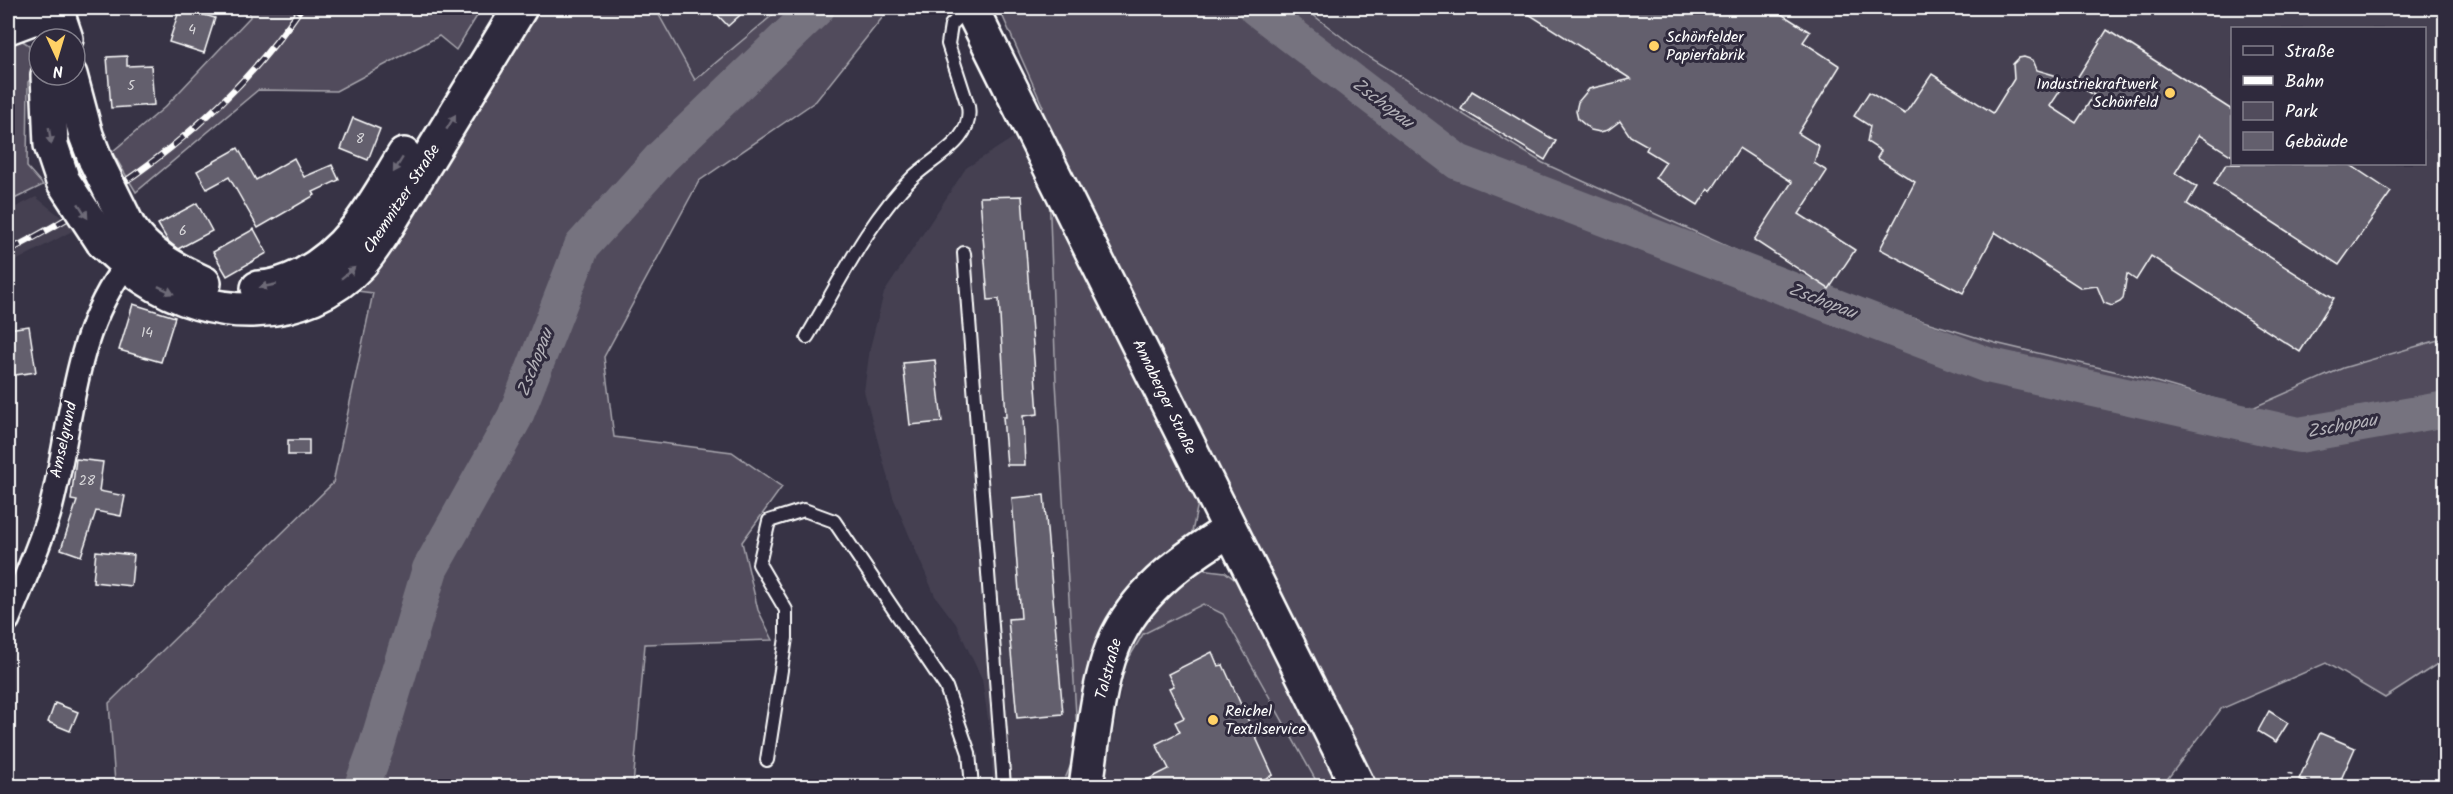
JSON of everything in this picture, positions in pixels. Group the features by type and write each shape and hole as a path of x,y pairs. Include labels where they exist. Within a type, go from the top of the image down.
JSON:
{"main road":[{"name":"Chemnitzer Straße","path":"49,87 51,145 63,181 116,234 147,249 170,268 205,283 240,289 265,288 290,281 316,268 338,251 359,227 494,8"},
{"name":"Chemnitzer Straße","path":"73,87 116,234 127,264 152,282 195,302 249,312 275,309 297,303 334,284 360,264 383,233 520,8"},
{"name":"Annaberger Straße","path":"970,8 1358,786"},
{"path":"8,27 32,18 59,26"},
{"name":"Talstraße","path":"1086,786 1108,663 1117,636 1143,597 1166,575 1230,530"}],"street":[{"name":"Amselgrund","path":"8,620 49,513 86,338 117,276 127,264"}],"lane":[{"path":"807,337 886,207 914,177 965,133 970,115 948,44 951,25 970,8"},
{"path":"964,253 1004,786"},
{"path":"767,760 786,638 786,610 759,564 769,521 804,510 834,521 946,687 969,753 972,786"}],"path":[{"path":"2287,786 2290,772"}],"shaded area":[{"path":"655,8 781,8 695,80"},
{"path":"1305,8 1870,8 1932,14 2332,13 2390,8 2445,8 2445,338 2343,368 2250,409 2140,377 1995,343 1828,292 1543,163 1368,56"},
{"path":"1013,138 1049,190 1056,382 1078,748 1062,786 993,786 991,739 982,679 956,624 935,596 893,497 864,391 870,348 884,293 966,168"},
{"path":"36,197 76,229 8,265 8,211"},
{"path":"1203,604 1224,614 1319,786 1104,786 1126,663 1142,634"}],"green space":[{"path":"249,8 482,8 456,50 439,36 336,91 258,90 136,192 112,152 165,107 250,17"},
{"path":"535,8 655,8 695,80 781,8 890,8 816,101 699,181 604,357 614,437 732,452 782,487 742,542 758,610 773,640 645,644 633,786 118,786 115,783 109,703 333,483 373,293 348,290"},
{"path":"999,8 1304,8 1364,54 1543,163 1828,292 1995,343 2139,377 2250,409 2343,368 2445,338 2445,659 2385,698 2326,663 2221,709 2168,778 2172,786 1372,786 1038,115 1043,107"},
{"path":"21,40 27,44 27,167 43,185 8,202 8,46"},
{"path":"1049,190 1198,503 1191,537 1146,577 1078,786 1062,786 1078,748 1056,382"},
{"path":"1200,569 1225,572 1243,586 1343,786 1319,786 1223,614 1203,604 1143,634 1126,663 1137,629 1157,597"}],"building":[{"path":"180,8 215,18 204,53 169,42"},
{"path":"711,8 748,8 728,26"},
{"path":"1519,8 1772,8 1810,32 1803,42 1840,66 1798,133 1819,146 1814,163 1827,171 1799,214 1855,250 1829,289 1754,240 1792,182 1739,148 1711,191 1708,189 1698,205 1655,178 1666,162 1646,150 1648,146 1630,136 1620,121 1608,130 1600,132 1591,130 1578,119 1576,111 1578,102 1589,89 1631,79"},
{"path":"2107,30 2231,109 2231,155 2199,135 2175,173 2197,187 2187,204 2334,298 2300,352 2151,256 2136,280 2127,274 2123,299 2112,306 2104,303 2097,286 2081,288 1995,232 1963,293 1880,249 1915,182 1877,158 1881,151 1867,142 1870,126 1854,116 1869,92 1905,114 1932,74 1993,113 2014,79 2013,64 2019,58 2024,57 2033,60 2037,70 2054,75 2066,82 2050,106 2076,123 2094,95 2074,83"},
{"path":"127,56 127,66 151,65 154,105 111,108 107,57"},
{"path":"1472,91 1556,141 1545,160 1461,109"},
{"path":"353,118 380,129 368,160 341,149"},
{"path":"238,148 256,180 294,158 304,177 332,165 339,180 313,192 315,195 258,228 229,177 207,189 197,171"},
{"path":"2226,164 2350,165 2391,192 2339,265 2214,184"},
{"path":"1022,196 1038,414 1023,416 1025,465 1007,465 999,299 988,300 980,197"},
{"path":"197,203 212,231 178,249 168,241 158,224"},
{"path":"254,229 267,253 227,276 213,252"},
{"path":"133,304 175,317 161,362 119,350"},
{"path":"29,326 36,372 8,376 8,329"},
{"path":"935,360 942,422 910,425 903,363"},
{"path":"288,440 309,440 309,455 288,455"},
{"path":"76,459 103,462 99,491 125,496 121,516 96,511 81,556 61,549 77,501 71,500"},
{"path":"1044,495 1063,714 1017,718 1008,619 1021,618 1012,498"},
{"path":"96,551 134,555 131,586 93,582"},
{"name":"Reichel Textilservice","path":"1212,652 1218,666 1223,665 1273,775 1250,786 1135,786 1169,769 1156,744 1180,732 1175,722 1184,718 1169,688 1174,686 1168,674"},
{"path":"55,703 78,712 70,731 48,722"},
{"path":"2269,711 2288,723 2276,742 2258,731"},
{"path":"2320,733 2355,748 2338,786 2316,786 2299,779"}],"waterway":[{"name":"Zschopau","path":"362,786 377,745 430,569 515,417 582,246 662,157 817,8"},
{"name":"Zschopau","path":"1256,8 1458,162 1987,365 2299,435 2446,409"}],"railway":[{"path":"8,251 92,203 132,177 170,148 207,117 241,83 301,8"}],"place":[{"name":"Schönfelder Papierfabrik","path":"1654,46"},
{"name":"Industriekraftwerk Schönfeld","path":"2170,93"},
{"name":"Reichel Textilservice","path":"1213,720"}]}
